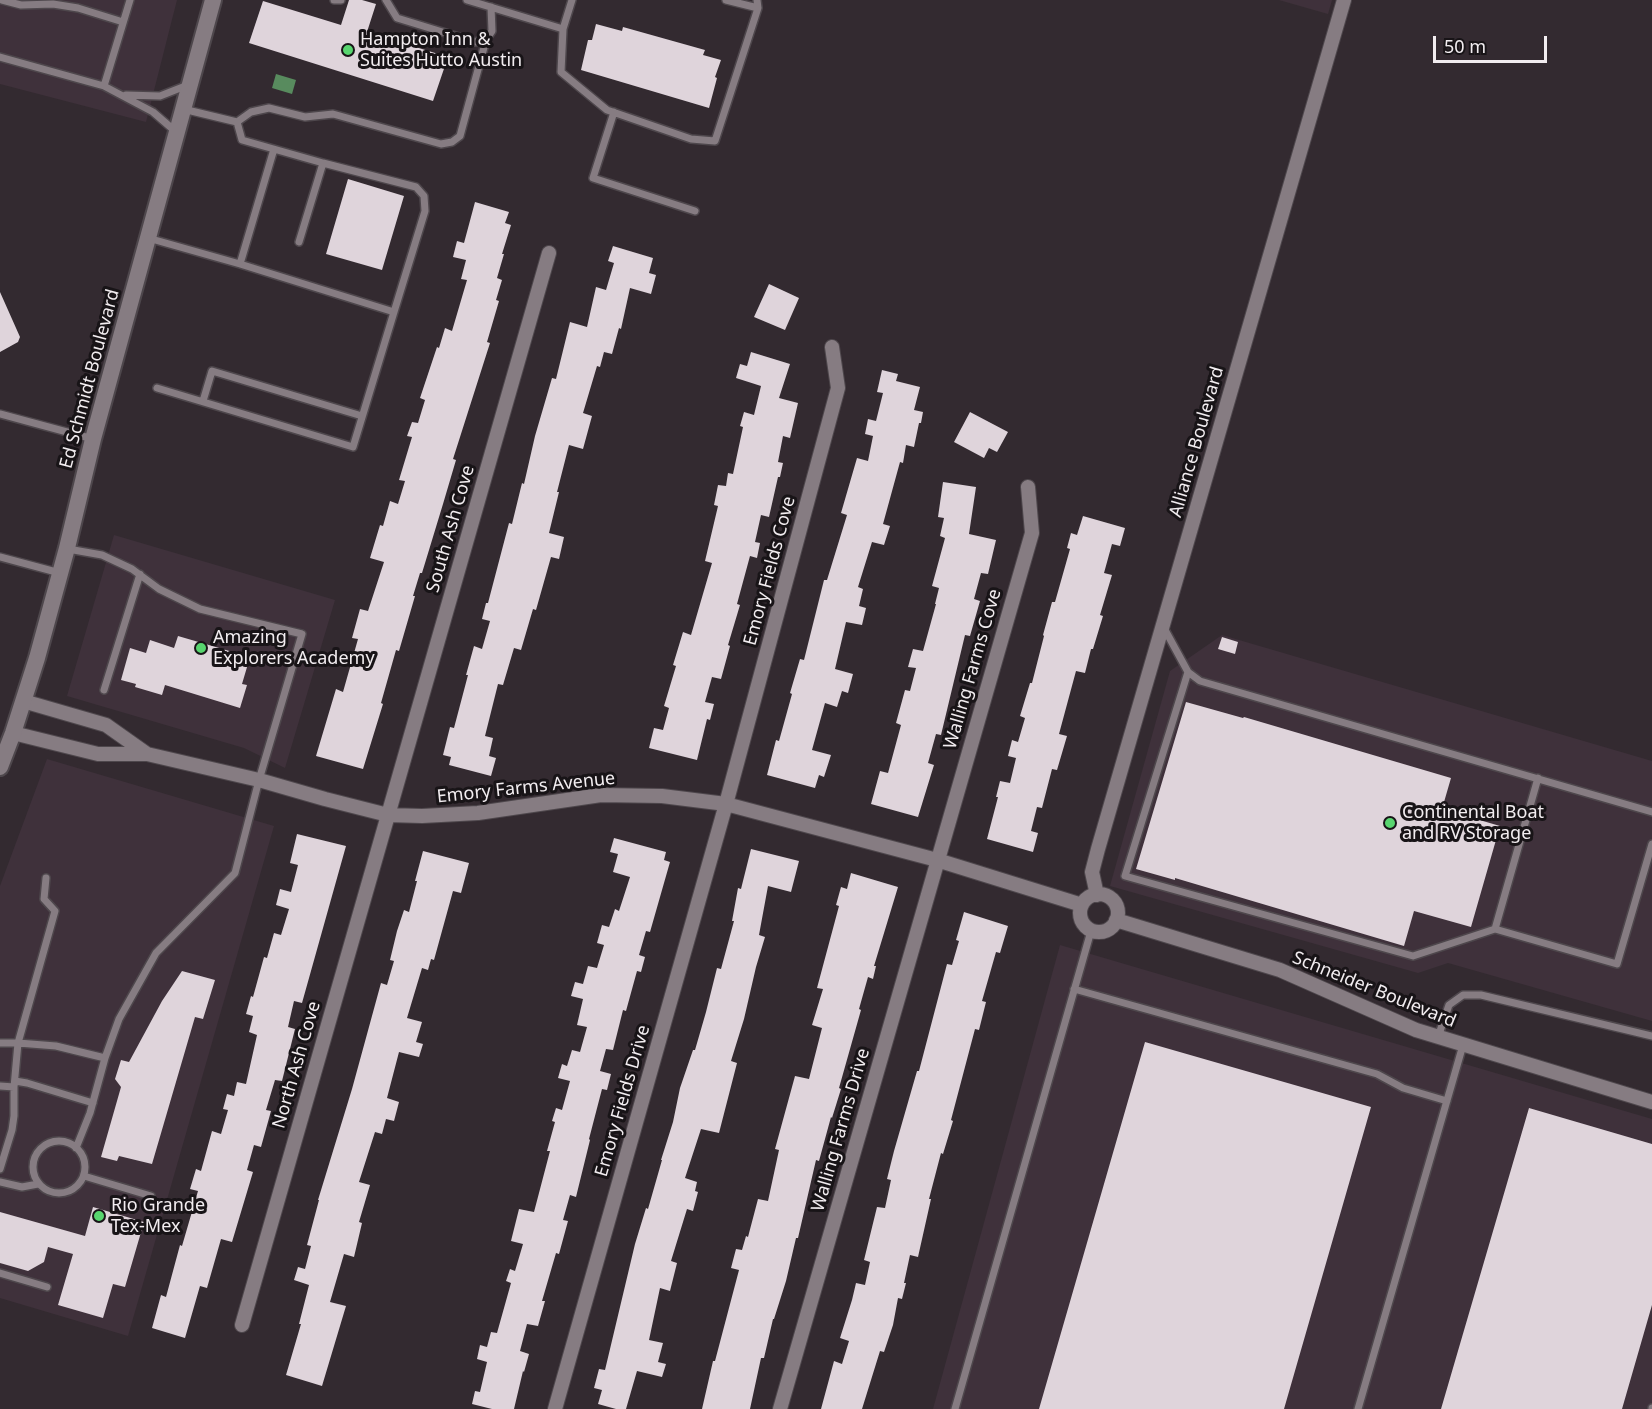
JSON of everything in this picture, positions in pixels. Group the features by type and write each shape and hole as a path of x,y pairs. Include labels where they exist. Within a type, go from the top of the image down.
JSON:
{"street":[{"name":"Ed Schmidt Boulevard","path":"0,767 37,657 67,548 93,439 213,0"},
{"name":"Alliance Boulevard","path":"1097,895 1092,872 1098,849 1344,0"},
{"name":"South Ash Cove","path":"388,814 549,253"},
{"name":"Emory Fields Cove","path":"726,804 838,388 832,347"},
{"name":"Walling Farms Cove","path":"937,860 1032,533 1028,487"},
{"name":"Emory Farms Avenue","path":"23,701 106,725 147,753"},
{"name":"Emory Farms Avenue","path":"13,733 98,754 147,753 388,814 422,816 478,813 601,795 662,796 726,804 937,860 1082,905"},
{"name":"Emory Fields Drive","path":"555,1409 726,804"},
{"name":"North Ash Cove","path":"242,1325 388,814"},
{"name":"Walling Farms Drive","path":"780,1409 937,860"},
{"path":"1091,896 1109,898 1117,914 1116,920 1109,929 1103,932 1091,930 1086,927 1080,917 1082,905 1091,896"},
{"name":"Schneider Boulevard","path":"1116,920 1280,970 1438,1038 1652,1102"}],"lane":[{"path":"2,0 21,5 53,4 78,8 123,22"},
{"path":"104,86 130,0"},
{"path":"334,0 341,0"},
{"path":"386,0 397,18 475,42 486,40"},
{"path":"467,0 563,29"},
{"path":"572,0 563,29 561,72 607,110 691,139 715,141 757,4 726,0"},
{"path":"183,109 237,122 251,112 269,108 305,117 333,114 441,144 452,142 460,136 486,40 492,31 491,7"},
{"path":"0,57 104,86 153,112 177,132"},
{"path":"124,95 160,96 190,84"},
{"path":"614,112 593,178 695,211"},
{"path":"157,388 352,447 425,211 424,196 416,188 242,140 237,122"},
{"path":"240,264 274,149"},
{"path":"299,242 323,163"},
{"path":"148,238 394,312"},
{"path":"203,401 212,371 362,416"},
{"path":"0,414 93,439"},
{"path":"67,548 102,555 132,569 159,589 200,609 302,634 259,780 235,873 156,953 119,1019 84,1131 76,1148"},
{"path":"0,557 60,573"},
{"path":"104,690 140,574"},
{"path":"1162,625 1188,672 1200,681 1652,812"},
{"path":"1188,672 1125,876 1413,956 1495,928 1617,964 1652,844"},
{"path":"1495,928 1538,778"},
{"path":"0,1169 13,1123 18,1043 55,911 44,899 46,878"},
{"path":"955,1409 1091,930"},
{"path":"1074,989 1377,1074 1403,1088 1447,1101"},
{"path":"1438,1038 1449,1005 1463,995 1481,995 1652,1036"},
{"path":"0,1043 56,1046 105,1058"},
{"path":"1358,1409 1463,1045"},
{"path":"0,1086 27,1083 93,1103"},
{"path":"56,1141 65,1142 76,1148 84,1159 85,1167 80,1184 73,1190 56,1194 38,1184 32,1172 32,1163 40,1148 56,1141"},
{"path":"84,1176 151,1196"},
{"path":"0,1182 21,1187 38,1184"},
{"path":"0,1273 47,1287"}],"shaded area":[{"path":"0,0 177,0 146,122 0,84"},
{"path":"1279,0 1332,0 1328,14"},
{"path":"276,74 296,80 292,94 272,88"},
{"name":"Amazing Explorers Academy","path":"114,535 335,600 285,768 244,748 67,696"},
{"name":"Continental Boat and RV Storage","path":"1222,635 1652,761 1652,1021 1448,963 1418,973 1110,886 1170,671"},
{"path":"47,759 274,826 128,1336 0,1298 0,886"},
{"path":"1060,945 1652,1119 1652,1409 933,1409"}],"building":[{"name":"Hampton Inn & Suites Hutto Austin","path":"349,0 362,0 376,4 367,32 448,57 433,101 249,43 263,1 341,25"},
{"path":"596,24 622,31 623,27 705,50 703,55 721,60 709,108 581,70 588,40 592,40"},
{"path":"348,179 404,196 382,270 326,254"},
{"path":"475,202 509,212 505,223 511,225 497,278 502,280 496,300 499,301 487,342 490,343 453,459 456,460 413,596 415,596 399,651 396,650 381,703 383,704 363,769 316,756 336,689 343,692 358,639 352,638 360,609 368,611 384,562 370,558 390,501 398,504 405,481 399,480 412,437 407,436 412,422 418,423 425,400 420,398 437,347 439,348 445,328 452,331 467,280 461,279 466,260 453,257 457,241 464,243"},
{"path":"613,246 653,258 649,273 656,275 651,294 630,288 621,329 619,328 612,354 604,352 600,367 597,366 583,413 592,416 583,449 569,445 549,533 564,537 559,559 551,557 536,610 533,609 521,650 514,648 503,685 498,684 485,736 493,738 489,756 496,758 491,776 449,765 451,757 443,755 450,727 454,728 474,646 482,649 490,621 482,619 486,603 488,603 509,523 512,524 522,483 524,484 552,378 556,379 570,322 587,327 596,287 606,290 614,263 608,261"},
{"path":"769,284 799,298 785,330 754,317"},
{"path":"0,292 20,337 18,342 0,352"},
{"path":"751,352 790,364 779,398 798,403 790,438 783,436 778,462 783,463 780,477 778,477 769,517 761,515 755,542 760,543 757,558 750,556 721,679 712,677 705,702 714,704 710,720 707,719 697,760 649,748 654,728 663,730 669,708 664,706 676,666 673,665 683,632 691,635 712,563 705,561 718,506 714,505 718,485 726,486 728,473 733,474 744,412 754,415 761,386 736,378 740,364 747,366"},
{"path":"882,370 898,374 896,381 920,387 914,410 923,412 914,447 906,445 903,463 900,462 883,524 890,526 884,545 872,542 858,587 863,589 859,606 866,608 862,625 846,622 835,669 853,674 848,693 842,691 837,707 825,703 812,750 831,755 824,777 819,775 815,788 767,775 776,740 779,741 800,659 804,660 824,580 827,580 847,515 841,513 857,458 868,461 873,436 865,434 868,419 876,421 883,393 877,392"},
{"path":"970,412 1008,432 997,452 989,448 984,458 954,442"},
{"path":"943,482 976,487 969,534 996,540 988,574 981,573 974,599 980,601 970,636 965,635 941,735 936,734 928,763 934,765 918,817 871,804 880,771 888,773 901,725 896,723 905,690 910,691 916,668 908,667 913,649 923,651 936,604 939,588 932,586 945,538 940,536 944,518 938,517"},
{"path":"1083,516 1125,528 1120,546 1112,544 1104,573 1112,575 1100,615 1103,616 1085,673 1076,671 1059,734 1067,736 1057,770 1052,769 1042,808 1037,807 1031,831 1038,833 1033,852 987,839 1000,781 1010,783 1016,758 1008,756 1012,740 1018,742 1025,718 1020,716 1030,683 1032,683 1052,602 1055,602 1070,549 1067,548 1071,533 1077,535"},
{"path":"178,636 250,657 242,684 247,685 240,708 165,685 162,695 121,680 130,648 146,653 150,640 174,648"},
{"path":"1222,637 1238,642 1235,654 1218,649"},
{"path":"1186,702 1451,778 1442,809 1500,826 1471,927 1414,911 1404,946 1175,878 1175,880 1136,869"},
{"path":"297,834 346,846 302,1003 294,1001 288,1027 295,1029 282,1081 275,1080 266,1110 271,1111 261,1147 254,1145 247,1170 253,1172 232,1242 221,1239 207,1288 200,1286 185,1338 152,1328 161,1295 166,1297 198,1191 190,1189 196,1169 201,1171 212,1131 221,1134 228,1110 223,1109 227,1094 234,1096 237,1082 246,1084 257,1035 249,1032 253,1016 246,1014 264,957 267,958 274,933 281,935 289,909 276,905 280,889 291,892 298,865 290,863"},
{"path":"614,838 666,852 664,860 670,862 650,932 646,931 639,955 645,957 641,972 637,971 626,1011 623,1010 613,1050 606,1049 600,1071 611,1074 607,1090 602,1089 576,1197 570,1195 563,1220 568,1221 542,1301 545,1301 538,1326 527,1324 520,1351 529,1354 514,1409 492,1409 472,1404 475,1391 480,1392 487,1362 477,1359 480,1345 487,1347 491,1332 497,1333 511,1283 506,1281 510,1269 515,1271 523,1244 511,1241 519,1209 534,1212 550,1151 547,1151 555,1122 552,1121 556,1108 562,1110 570,1081 558,1078 562,1064 567,1066 572,1050 580,1052 587,1027 577,1025 583,999 571,996 575,982 583,984 588,966 597,968 604,945 597,943 602,925 609,927 615,909 619,911 630,877 613,872 618,854 610,852"},
{"path":"751,849 799,861 791,892 768,886 759,935 765,937 731,1061 737,1063 719,1133 701,1129 685,1178 697,1182 695,1191 698,1192 693,1211 687,1209 671,1261 677,1263 670,1291 660,1288 649,1340 663,1343 658,1362 666,1364 662,1377 637,1371 626,1409 616,1409 598,1404 602,1390 594,1388 599,1369 605,1370 635,1244 646,1208 648,1209 673,1122 680,1088 693,1050 695,1050 717,968 721,969 734,921 732,921 738,888 741,889"},
{"path":"423,851 469,863 461,893 453,891 434,960 431,959 428,970 422,968 407,1018 422,1022 416,1042 423,1044 419,1057 399,1052 387,1098 399,1102 394,1121 386,1119 382,1134 375,1132 359,1182 370,1185 359,1222 362,1223 354,1257 344,1254 330,1302 346,1306 322,1386 286,1375 301,1324 299,1324 309,1285 294,1280 298,1267 305,1269 311,1246 307,1245 318,1200 381,983 387,985 394,961 390,960 397,931 404,910 409,912"},
{"path":"851,873 898,887 874,966 876,966 873,979 868,977 839,1088 841,1089 819,1161 816,1160 798,1238 796,1238 786,1281 773,1319 764,1358 761,1358 750,1409 702,1409 739,1270 731,1268 736,1249 742,1250 746,1236 748,1237 758,1199 768,1201 779,1150 775,1149 795,1076 809,1079 822,1028 812,1025 823,989 817,988 839,906 836,905 841,887 847,889"},
{"path":"964,912 1008,926 1000,953 996,952 982,1001 986,1002 979,1030 975,1029 951,1120 953,1121 943,1154 941,1153 918,1257 910,1255 902,1299 898,1298 893,1325 884,1352 880,1351 862,1409 821,1409 834,1361 842,1364 849,1341 840,1338 856,1283 865,1285 870,1262 864,1260 877,1207 885,1208 891,1180 887,1179 894,1151 917,1071 919,1071 947,964 952,965"},
{"path":"182,971 215,980 203,1019 195,1017 152,1164 119,1156 117,1161 101,1157 121,1087 115,1079 121,1060 129,1062 162,1001"},
{"path":"1145,1042 1371,1107 1284,1409 1039,1409"},
{"path":"1529,1108 1652,1144 1652,1305 1622,1409 1441,1409"},
{"path":"93,1207 144,1222 125,1287 113,1284 103,1318 58,1305 73,1254 48,1247 44,1262 28,1271 0,1263 0,1212 85,1236"}],"place":[{"name":"Hampton Inn & Suites Hutto Austin","path":"348,50"},
{"name":"Amazing Explorers Academy","path":"201,648"},
{"name":"Continental Boat and RV Storage","path":"1390,823"},
{"name":"Rio Grande Tex-Mex","path":"99,1216"}]}
